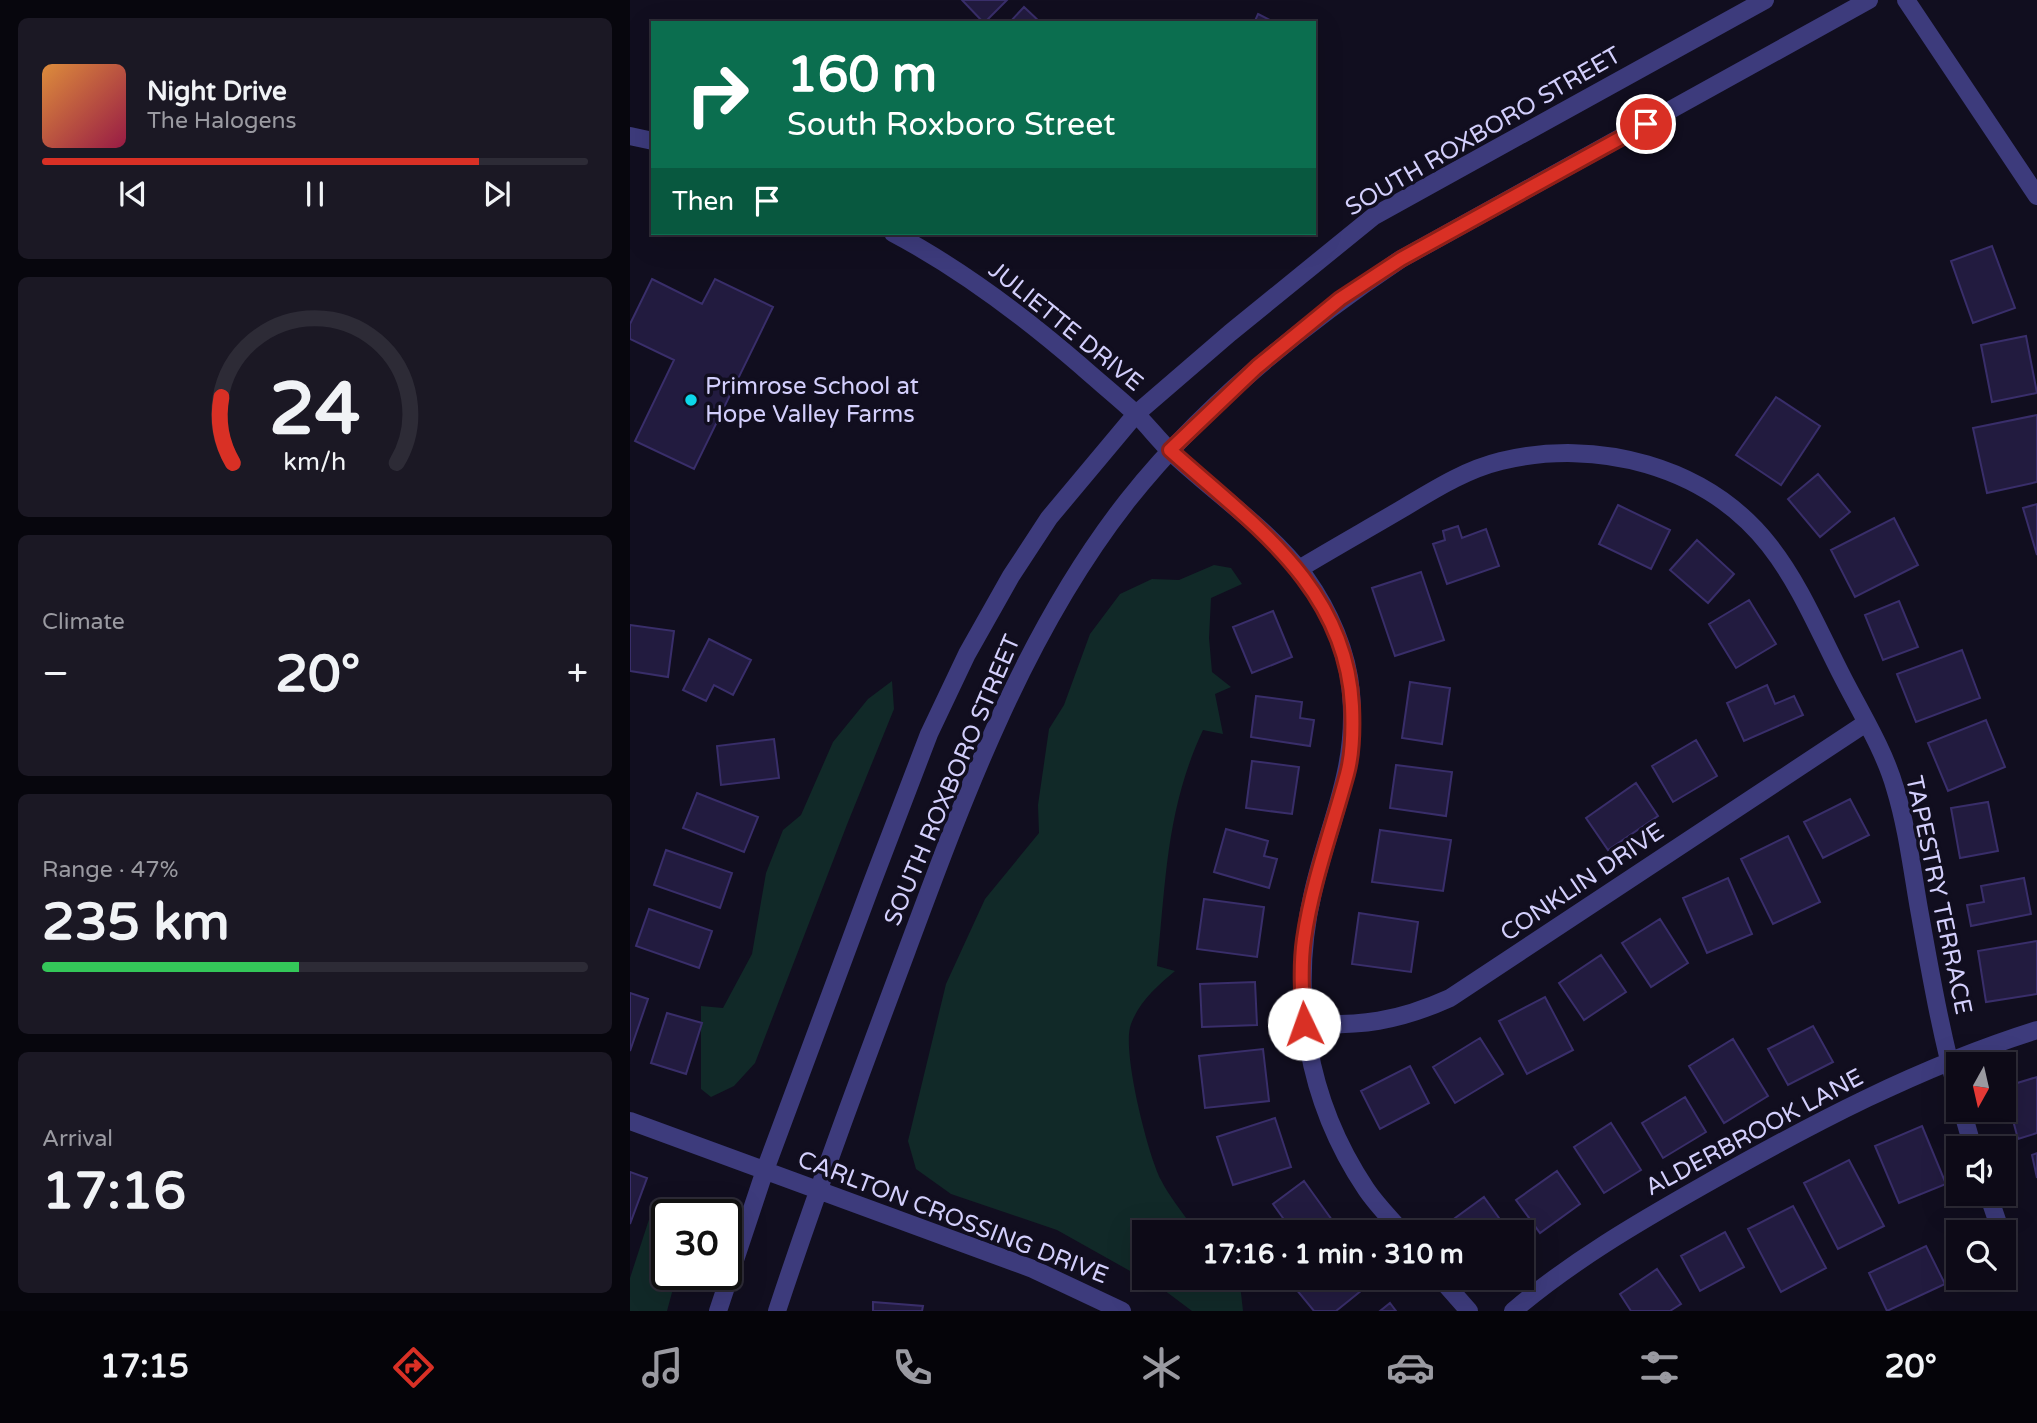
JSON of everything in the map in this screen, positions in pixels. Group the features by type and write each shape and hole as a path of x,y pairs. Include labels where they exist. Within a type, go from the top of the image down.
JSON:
{"street":[{"name":"SOUTH ROXBORO STREET","path":"718,1311 765,1170 924,747 967,654 1011,576 1049,518 1136,414 1230,333 1374,216 1765,0"},
{"name":"SOUTH ROXBORO STREET","path":"777,1311 818,1189 936,871 1031,651 1077,574 1127,502 1170,450 1257,367 1340,299 1401,259 1869,0"},
{"path":"1906,0 2037,196"},
{"path":"630,136 651,141"},
{"name":"JULIETTE DRIVE","path":"896,235 994,294 1136,414 1170,450 1299,569 1326,612 1340,645 1351,689 1353,730 1348,771 1313,892 1304,941 1301,984 1304,1024 1313,1073 1331,1125 1368,1192 1392,1220"},
{"name":"TAPESTRY TERRACE","path":"1299,569 1461,475 1498,462 1537,454 1575,452 1619,456 1664,469 1710,493 1746,521 1768,543 1793,579 1866,723 1895,787 1947,1052"},
{"name":"CONKLIN DRIVE","path":"1304,1024 1346,1026 1383,1021 1421,1011 1450,998 1866,723"},
{"name":"ALDERBROOK LANE","path":"1976,1052 2037,1030"},
{"name":"ALDERBROOK LANE","path":"1513,1311 1572,1264 1774,1145 1901,1082 1946,1063"},
{"name":"CARLTON CROSSING DRIVE","path":"630,1121 1033,1269 1122,1311"},
{"path":"1451,1290 1469,1311"}],"green space":[{"path":"1214,565 1231,568 1242,584 1211,598 1209,638 1212,672 1231,687 1215,694 1223,734 1203,730 1181,788 1175,817 1157,966 1175,971 1139,1008 1131,1024 1129,1037 1137,1102 1149,1149 1161,1180 1187,1220 1132,1220 1132,1272 1057,1230 951,1194 916,1169 908,1141 946,984 985,899 1039,833 1038,805 1049,729 1064,705 1090,634 1120,594 1152,579 1179,580"},
{"path":"892,681 894,709 755,1063 734,1086 711,1097 701,1089 701,1006 723,1008 752,954 766,873 783,830 801,815 833,742 868,699"},
{"path":"651,1213 651,1290 673,1290 667,1311 630,1311 630,1278"},
{"path":"1164,1290 1241,1290 1243,1311 1192,1311"}],"building":[{"path":"962,0 1007,0 986,21 982,21"},
{"path":"1024,7 1039,21 1011,21"},
{"path":"1258,14 1272,21 1255,21"},
{"path":"1992,246 2015,308 1973,323 1951,261"},
{"name":"Primrose School at Hope Valley Farms","path":"652,279 702,304 715,279 773,307 694,469 635,441 674,360 630,339 630,324"},
{"path":"2026,336 2037,393 1992,402 1981,345"},
{"path":"1776,397 1820,426 1781,485 1736,455"},
{"path":"2037,415 2037,482 1987,493 1973,428"},
{"path":"1818,474 1850,512 1820,537 1788,499"},
{"path":"2037,504 2037,555 2023,508"},
{"path":"1618,505 1670,530 1651,569 1599,544"},
{"path":"1894,518 1918,565 1855,597 1831,550"},
{"path":"1458,526 1462,538 1486,529 1499,566 1447,584 1433,544 1445,540 1443,531"},
{"path":"1697,540 1734,574 1708,603 1670,570"},
{"path":"1421,572 1444,640 1395,656 1372,588"},
{"path":"1749,600 1776,644 1736,668 1709,624"},
{"path":"1899,601 1918,647 1883,660 1865,615"},
{"path":"1273,611 1292,657 1252,673 1233,627"},
{"path":"630,625 674,631 668,677 630,671"},
{"path":"709,639 751,660 733,695 714,685 706,701 683,690"},
{"path":"1962,650 1980,698 1916,722 1897,674"},
{"path":"1410,682 1450,688 1442,744 1402,738"},
{"path":"1767,685 1775,704 1794,696 1803,715 1744,741 1727,703"},
{"path":"1256,696 1302,702 1300,718 1314,720 1310,746 1251,737"},
{"path":"1986,720 2005,767 1948,791 1928,743"},
{"path":"774,739 779,778 721,785 717,746"},
{"path":"1696,740 1717,776 1673,802 1652,766"},
{"path":"1252,761 1299,767 1292,814 1246,808"},
{"path":"1396,765 1452,772 1446,816 1390,808"},
{"path":"1636,783 1658,816 1608,850 1586,818"},
{"path":"697,793 758,817 744,852 683,828"},
{"path":"1850,799 1869,835 1823,858 1804,822"},
{"path":"1988,802 1998,851 1960,858 1951,808"},
{"path":"1226,829 1268,841 1264,856 1277,859 1269,888 1214,872"},
{"path":"1380,830 1451,840 1443,891 1372,882"},
{"path":"1788,836 1820,902 1773,924 1741,859"},
{"path":"666,850 732,873 720,908 654,885"},
{"path":"1728,878 1752,934 1707,953 1683,898"},
{"path":"2024,878 2031,914 1971,926 1967,905 1984,902 1981,886"},
{"path":"1204,899 1264,907 1257,957 1197,949"},
{"path":"649,909 712,931 699,968 636,946"},
{"path":"1359,913 1418,922 1411,972 1352,964"},
{"path":"1660,919 1688,963 1651,987 1622,943"},
{"path":"2037,941 2037,994 1986,1002 1978,951"},
{"path":"1601,955 1626,992 1584,1020 1559,983"},
{"path":"1255,982 1257,1025 1202,1027 1200,984"},
{"path":"630,993 648,999 630,1051"},
{"path":"1545,997 1573,1050 1527,1074 1499,1021"},
{"path":"667,1013 702,1023 686,1074 651,1063"},
{"path":"1813,1026 1833,1062 1788,1085 1768,1049"},
{"path":"1480,1038 1503,1074 1455,1103 1433,1067"},
{"path":"1733,1039 1768,1096 1724,1123 1689,1066"},
{"path":"1263,1049 1269,1101 1205,1108 1199,1056"},
{"path":"1410,1066 1429,1103 1380,1129 1361,1091"},
{"path":"2037,1077 2037,1133 2018,1139 2013,1122 2016,1122 2016,1083"},
{"path":"1685,1097 1706,1132 1663,1158 1642,1123"},
{"path":"1275,1118 1291,1167 1233,1185 1217,1137"},
{"path":"1611,1123 1641,1170 1604,1193 1574,1147"},
{"path":"1922,1126 1946,1184 1899,1203 1875,1146"},
{"path":"2037,1153 2037,1178 2032,1155"},
{"path":"1849,1160 1884,1226 1838,1249 1804,1183"},
{"path":"1557,1171 1580,1204 1540,1233 1534,1220 1531,1220 1516,1200"},
{"path":"630,1172 647,1178 630,1224"},
{"path":"1304,1181 1332,1220 1284,1220 1273,1204"},
{"path":"1484,1197 1500,1220 1452,1220"},
{"path":"1793,1206 1826,1268 1781,1292 1748,1229"},
{"path":"1725,1232 1744,1267 1700,1291 1681,1256"},
{"path":"1926,1246 1945,1284 1887,1311 1869,1273"},
{"path":"1657,1269 1681,1304 1670,1311 1631,1311 1620,1294"},
{"path":"1297,1290 1362,1290 1336,1311 1314,1311"},
{"path":"873,1302 923,1306 922,1311 873,1311"},
{"path":"1390,1303 1396,1311 1380,1311"}],"place":[{"name":"Primrose School at Hope Valley Farms","path":"691,400"}],"route":[{"path":"1304,1024 1301,984 1304,941 1313,892 1348,771 1353,730 1351,689 1340,645 1326,612 1299,569 1170,450 1257,367 1340,299 1401,259 1646,124"}]}
